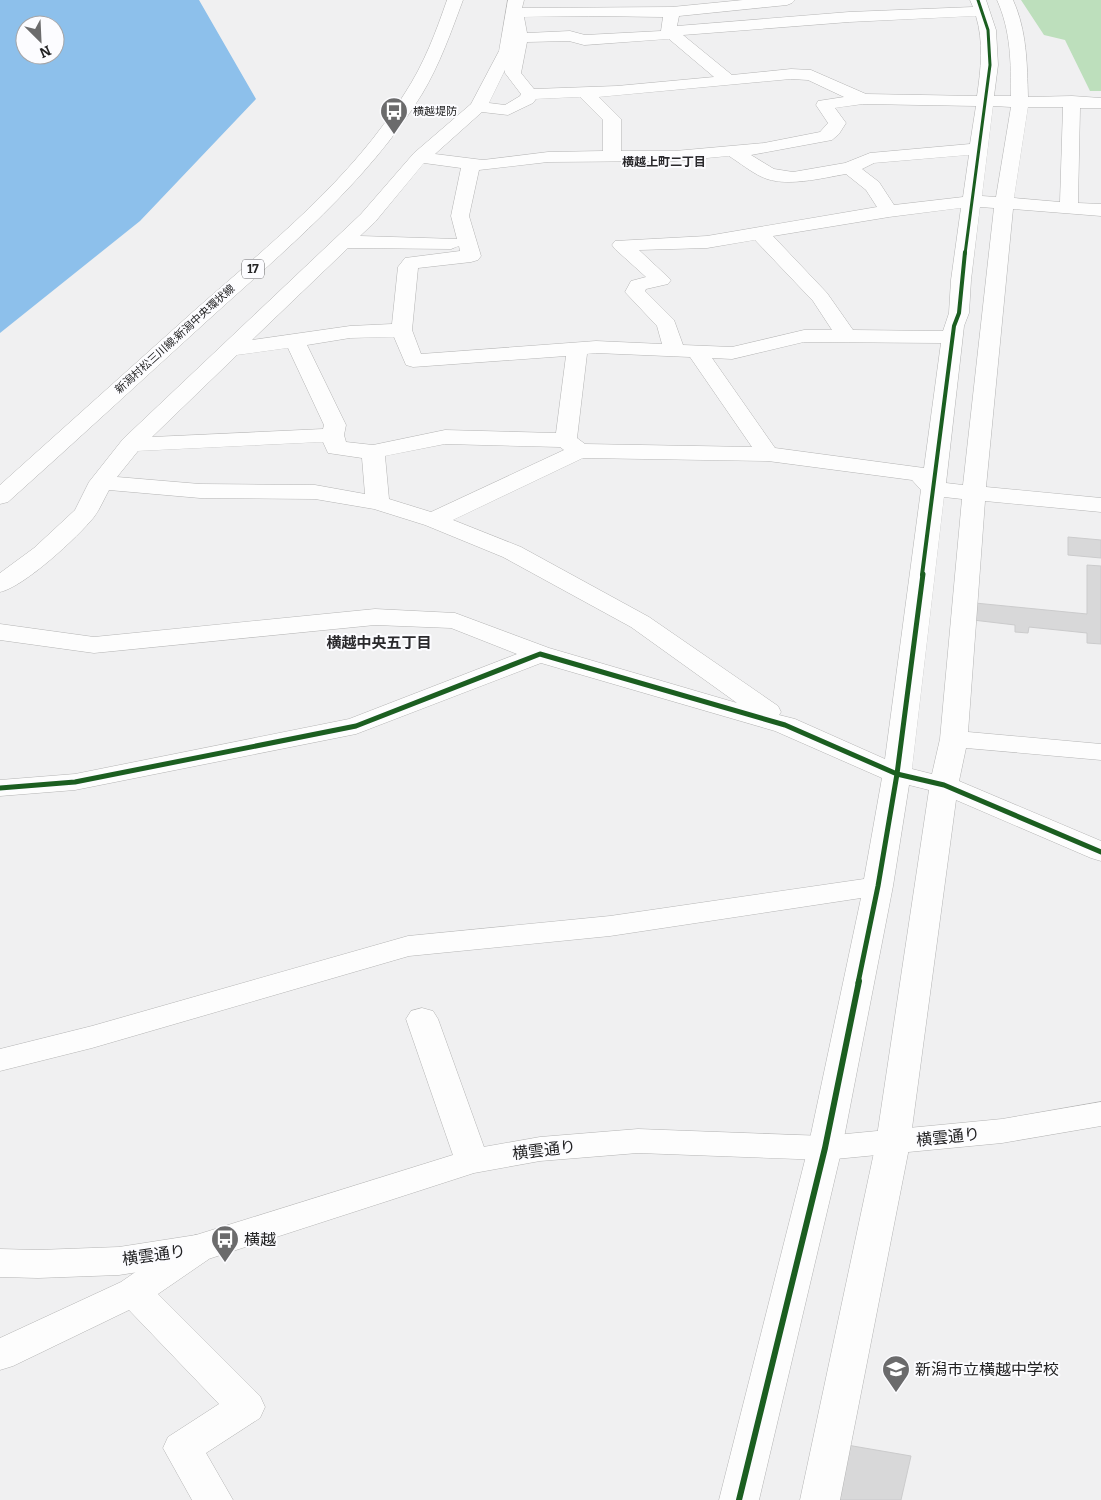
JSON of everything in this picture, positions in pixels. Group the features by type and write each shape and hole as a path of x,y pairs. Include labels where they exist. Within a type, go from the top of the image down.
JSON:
{"street":[{"name":"新潟村松三川線;新潟中央環状線","path":"0,497 302,225 364,162 396,120 425,73 447,30 455,0"},
{"path":"529,94 513,73 515,7 589,11 672,12 787,0"},
{"path":"820,1500 893,1143 944,785 954,739 974,494 1004,203 1020,101 1019,51 1010,11 1005,0"},
{"path":"669,31 980,6 990,42 990,65 986,101 961,280 959,313 953,337 932,489 897,774 878,886 825,1148 739,1500"},
{"path":"515,38 570,36 584,40 668,35 672,12"},
{"path":"669,31 728,79"},
{"path":"0,585 43,553 85,513 101,482 131,444 368,218 420,157 478,107 515,38"},
{"path":"529,94 618,91 791,74 811,75 863,99"},
{"path":"584,92 612,119 612,156"},
{"path":"478,107 508,110 527,99 529,94"},
{"path":"420,157 471,165 500,164 548,157 675,156 732,151 793,143 826,136 837,123 824,106 863,99 1072,101 1101,103"},
{"path":"1069,208 1072,101"},
{"path":"826,136 870,158"},
{"path":"732,151 769,174 793,177 850,168 870,158 979,149"},
{"path":"471,165 460,216 471,256 412,262 408,267 402,330 413,361 596,347 732,353 804,336 953,337"},
{"path":"850,168 873,186 888,211"},
{"path":"674,351 667,324 635,292 638,285 661,280 622,245 707,242 888,211 972,201 1101,210"},
{"path":"760,234 820,297 846,335"},
{"path":"342,242 468,243"},
{"path":"232,349 350,332 402,330"},
{"path":"295,341 335,425 333,435 336,448 372,452 445,437 768,454 919,474 932,489 1101,505"},
{"path":"572,445 577,348"},
{"path":"697,352 768,454"},
{"path":"131,444 333,435"},
{"path":"433,520 572,445"},
{"path":"372,452 378,503"},
{"path":"101,482 200,490 315,492 378,503 433,520 512,552 640,622 785,725"},
{"path":"0,632 94,645 375,617 455,621 540,654 785,725 897,774 944,785 1101,852"},
{"path":"0,788 75,782 356,726 540,654"},
{"path":"954,739 1101,752"},
{"path":"0,1060 92,1037 408,946 610,926 878,886"},
{"path":"422,1019 472,1161"},
{"name":"横雲通り","path":"0,1263 38,1264 119,1261 196,1249 472,1161 540,1149 638,1141 825,1148 893,1143 1002,1131 1101,1114"},
{"path":"0,1354 134,1292 196,1249"},
{"path":"134,1292 246,1407 182,1448 213,1500"}],"green space":[{"path":"1021,0 1101,0 1101,91 1090,91 1065,40 1044,35"}],"water":[{"path":"0,0 199,0 256,99 140,221 0,333"}],"building":[{"path":"1068,537 1101,540 1101,558 1068,555"},
{"path":"1087,565 1101,566 1101,644 1087,643 1087,633 1029,627 1028,633 1015,632 1015,625 973,620 975,603 1087,614"},
{"path":"847,1445 911,1456 901,1500 835,1500"}],"cycle path":[{"path":"739,1500 825,1148 878,886 897,774 954,326 959,313 961,280 990,65 988,30 978,0"},
{"path":"0,788 75,782 356,726 540,654 785,725 897,774 944,785 1101,852"}],"place":[{"name":"横越堤防","path":"394,135"},
{"name":"横越","path":"225,1263"},
{"name":"新潟市立横越中学校","path":"896,1393"}],"district":[{"name":"横越上町二丁目","path":"664,162"},
{"name":"横越中央五丁目","path":"379,643"}]}
